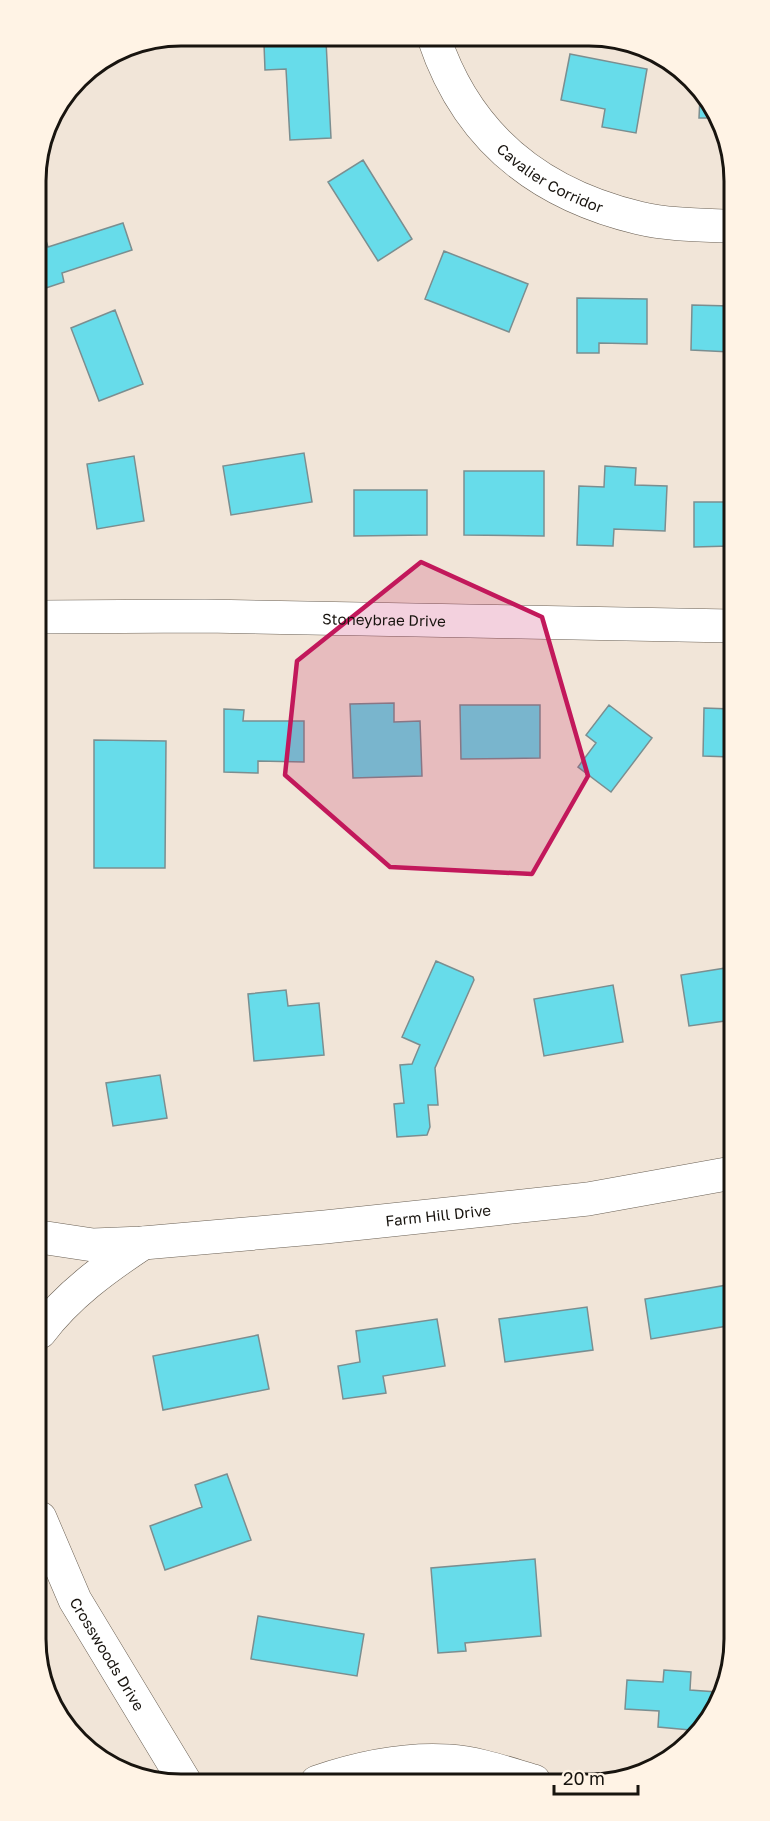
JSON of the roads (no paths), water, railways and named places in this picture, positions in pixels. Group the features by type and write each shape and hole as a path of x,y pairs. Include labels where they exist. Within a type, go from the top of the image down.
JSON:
{"street":[{"name":"Cavalier Corridor","path":"437,46 444,68 465,105 492,139 518,163 552,186 588,203 641,219 724,226"},
{"name":"Stoneybrae Drive","path":"47,617 205,616 724,626"},
{"name":"Farm Hill Drive","path":"143,1243 325,1227 588,1199 723,1175"},
{"path":"46,1238 93,1245 143,1243"},
{"path":"46,1324 57,1310 99,1273 143,1243"},
{"name":"Crosswoods Drive","path":"46,1532 75,1600 180,1774"},
{"path":"348,1774 411,1761 439,1761 485,1767 511,1774"}]}
